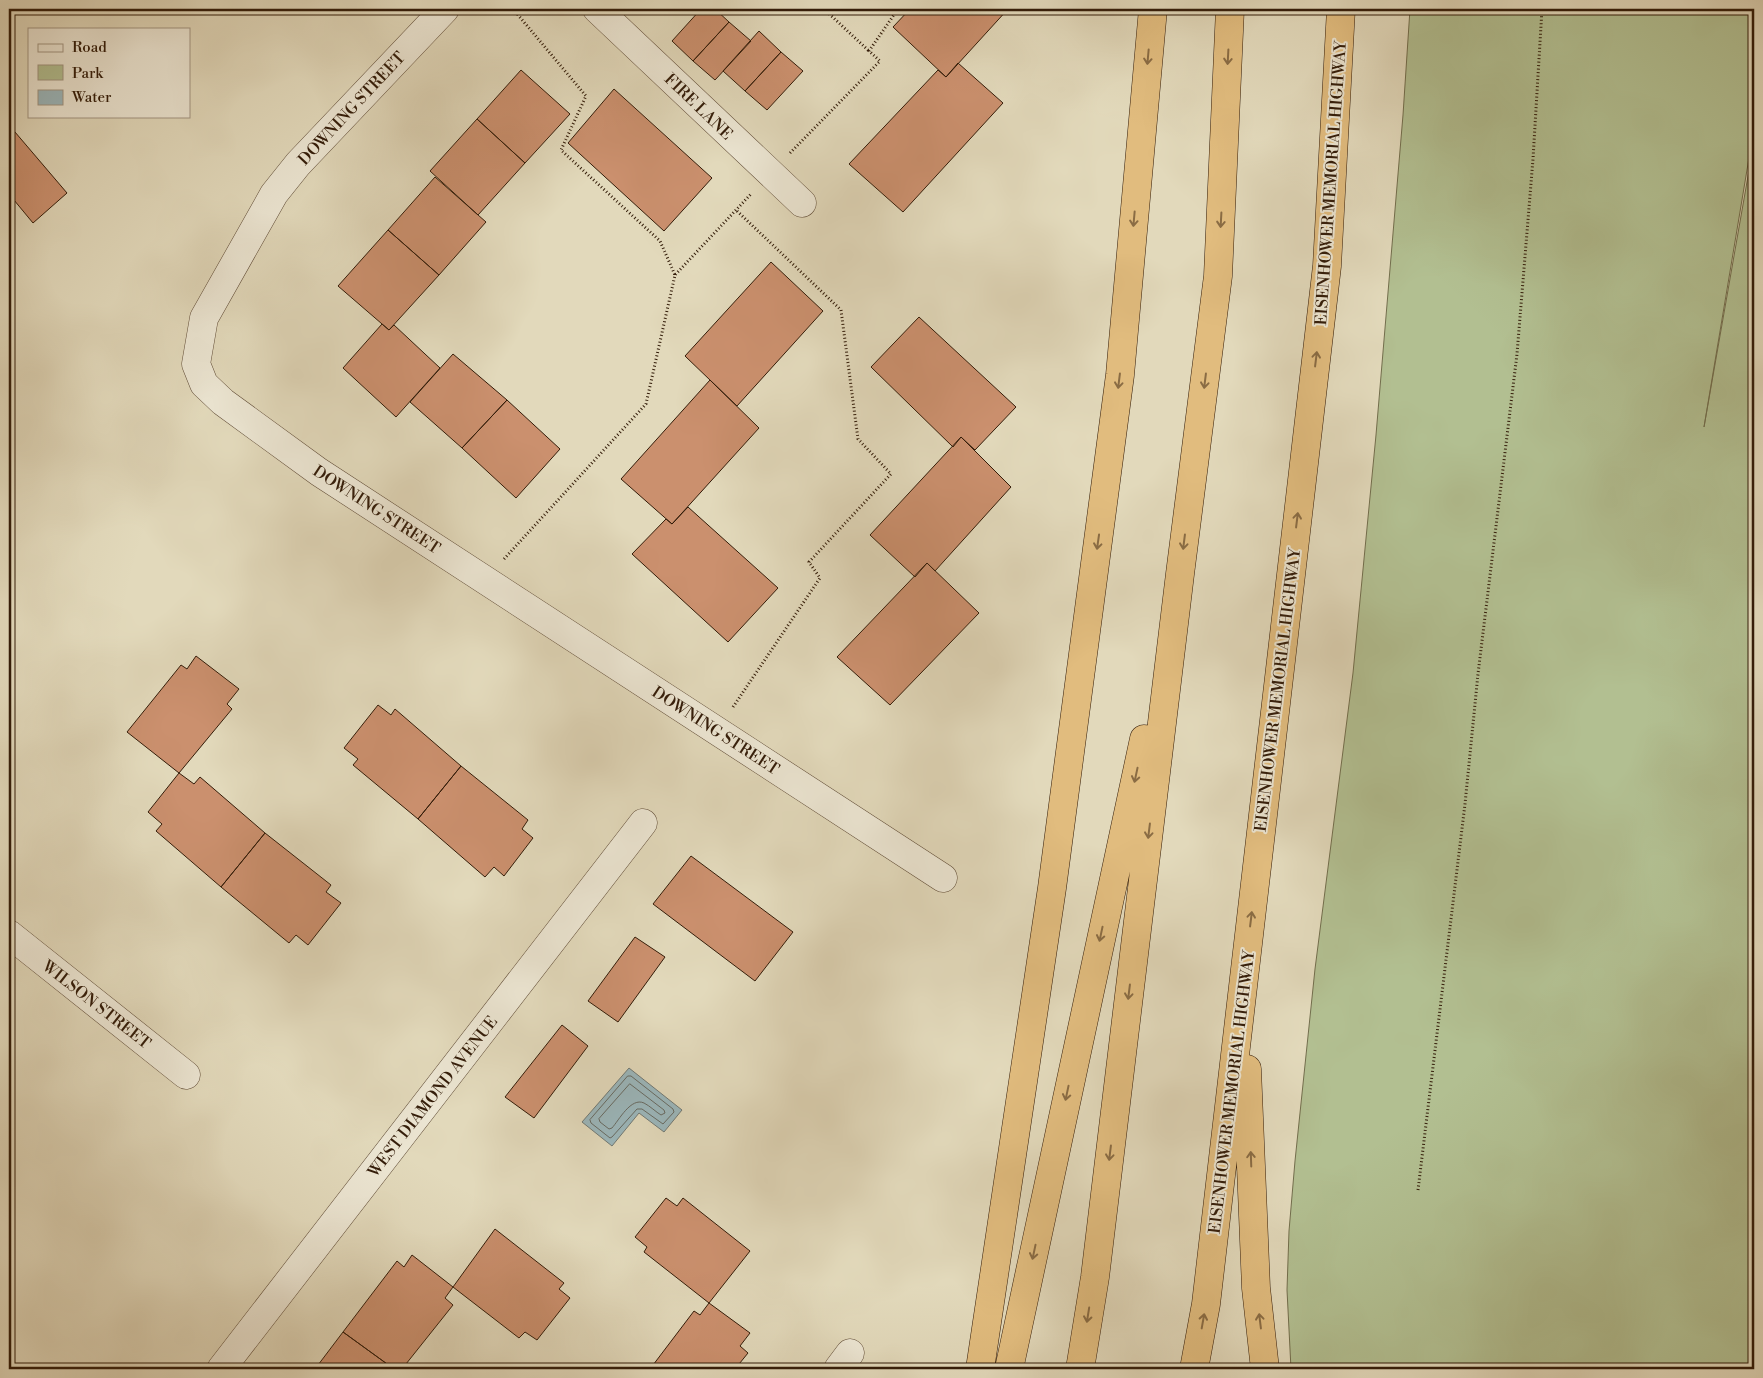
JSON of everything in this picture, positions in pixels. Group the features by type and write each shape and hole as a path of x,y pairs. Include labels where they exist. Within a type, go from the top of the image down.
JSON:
{"highway":[{"path":"980,1369 1052,888 1120,374 1153,9"},
{"path":"1080,1369 1095,1277 1218,276 1230,9"},
{"name":"EISENHOWER MEMORIAL HIGHWAY","path":"1194,1369 1206,1304 1327,266 1341,9"},
{"path":"1009,1369 1180,574"},
{"path":"1243,985 1256,1288 1266,1369"}],"street":[{"name":"FIRE LANE","path":"598,9 802,203"},
{"name":"DOWNING STREET","path":"439,11 298,164 274,194 204,318 196,364 204,384 223,402 320,472 943,878"},
{"name":"WEST DIAMOND AVENUE","path":"221,1369 643,823"},
{"name":"WILSON STREET","path":"9,934 186,1075"}],"path":[{"path":"513,9 586,96 561,150 660,241 676,275"},
{"path":"485,580 646,404 676,275 770,174 880,61 824,9"},
{"path":"869,51 898,9"},
{"path":"1418,1190 1517,354 1533,159 1542,9"},
{"path":"717,731 820,578 809,562 890,474 858,438 841,310 736,210"}],"green space":[{"path":"1410,9 1754,9 1754,128 1704,427 1754,142 1754,1369 1291,1369 1287,1290 1289,1231 1295,1161 1315,969 1353,673 1376,435"}],"water":[{"path":"629,1068 682,1110 664,1132 639,1113 612,1146 582,1122"}],"building":[{"path":"701,9 715,9 729,22 693,61 672,41"},
{"path":"910,9 1008,9 946,77 893,27"},
{"path":"729,22 751,41 715,80 693,61"},
{"path":"759,31 781,52 745,91 723,71"},
{"path":"781,52 803,71 767,110 745,91"},
{"path":"958,63 1003,103 903,212 849,164 938,70 946,77"},
{"path":"521,70 570,114 525,163 477,119"},
{"path":"614,89 712,178 664,231 568,143"},
{"path":"477,119 525,163 478,215 430,171"},
{"path":"9,125 67,193 33,223 9,194"},
{"path":"435,177 486,222 439,275 388,230"},
{"path":"388,230 439,275 389,330 338,286"},
{"path":"771,262 823,311 737,406 685,356"},
{"path":"919,317 1016,407 975,450 961,437 953,447 871,367"},
{"path":"382,324 389,330 394,325 440,368 396,417 343,368"},
{"path":"453,354 507,400 462,448 410,402"},
{"path":"710,380 759,428 672,524 621,479"},
{"path":"507,400 560,449 516,498 462,448"},
{"path":"961,437 1011,487 935,571 927,563 915,577 870,535"},
{"path":"688,507 778,588 728,642 632,554 666,519 672,524"},
{"path":"927,563 979,613 890,705 837,657"},
{"path":"196,656 239,689 227,704 232,709 179,773 127,732 181,665 187,669"},
{"path":"378,705 391,715 395,709 461,766 418,819 353,765 358,759 344,748"},
{"path":"461,766 528,820 522,829 533,838 504,876 494,867 485,877 418,819"},
{"path":"179,773 194,784 200,777 265,833 221,887 156,831 162,824 148,812"},
{"path":"265,833 331,885 326,892 341,903 308,945 296,935 289,943 221,887"},
{"path":"691,856 793,932 755,981 653,904"},
{"path":"635,937 665,957 618,1022 588,1001"},
{"path":"562,1025 588,1046 534,1118 505,1097"},
{"path":"666,1198 677,1206 683,1198 750,1251 709,1303 644,1252 647,1247 635,1237"},
{"path":"495,1229 564,1283 559,1289 570,1298 537,1340 525,1332 519,1338 453,1287"},
{"path":"412,1255 453,1287 445,1298 453,1305 402,1369 394,1369 343,1332 397,1261 404,1267"},
{"path":"709,1303 750,1333 740,1346 748,1353 735,1369 650,1369 694,1311 700,1315"},
{"path":"343,1332 394,1369 315,1369"}]}
